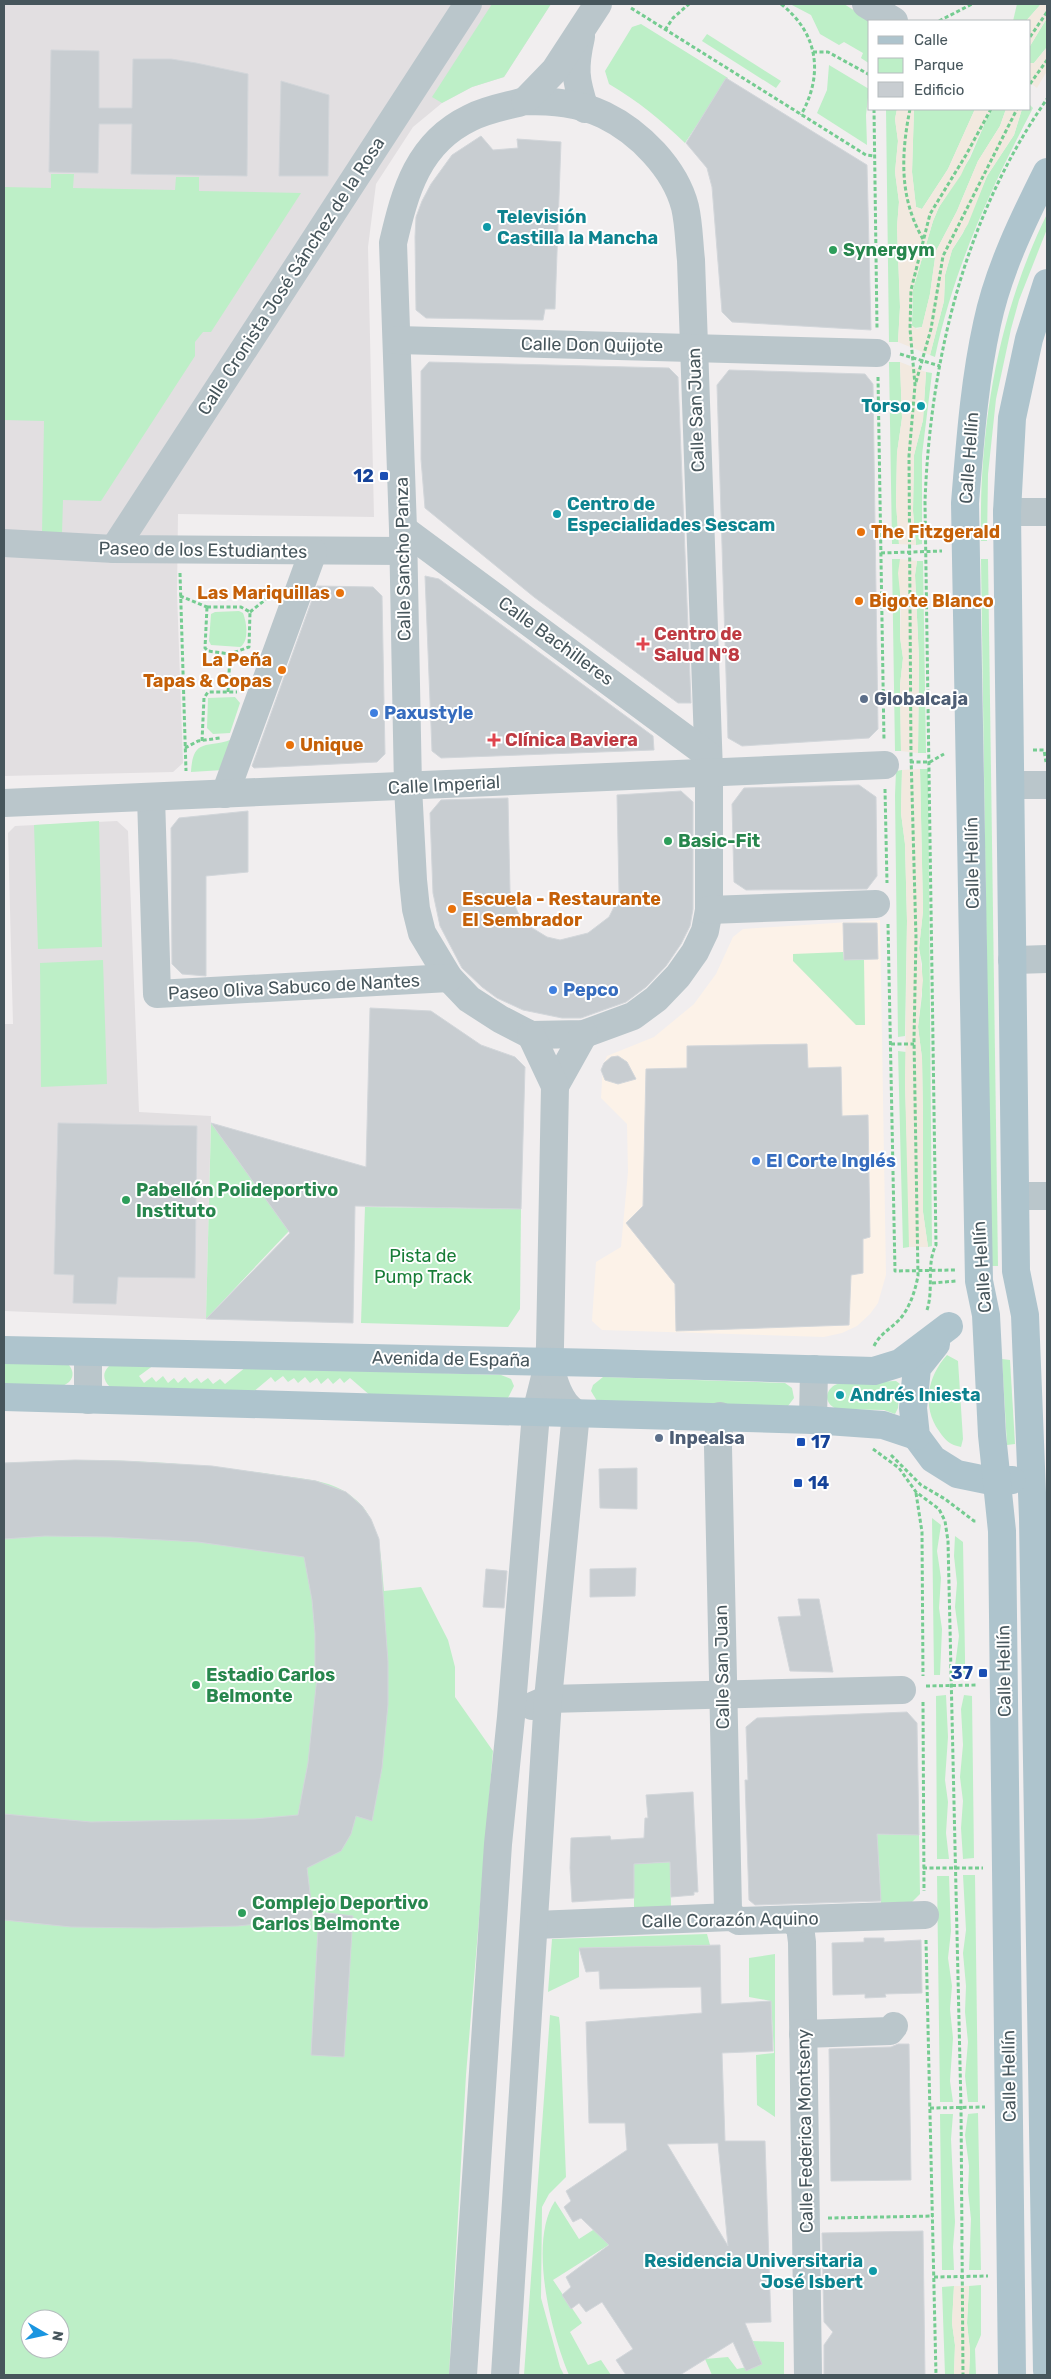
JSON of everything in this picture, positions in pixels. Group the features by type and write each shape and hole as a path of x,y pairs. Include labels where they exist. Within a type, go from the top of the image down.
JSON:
{"main road":[{"name":"Calle Hellín","path":"1012,2375 1002,1531 996,1482 986,1315 979,1271 965,503 972,410 987,323 1014,238 1047,172"},
{"name":"Calle Hellín","path":"1047,283 1029,339 1012,418 1007,512 1016,1271 1036,1322 1040,1473 1047,2371"},
{"name":"Avenida de España","path":"4,1350 549,1361 874,1371 900,1363 949,1326 986,1315 1036,1322"},
{"path":"949,1326 917,1368 913,1408 916,1436 933,1459 958,1474 996,1482 1040,1473"},
{"path":"4,1397 536,1414 720,1416 872,1423 916,1436"}],"street":[{"name":"Calle Cronista José Sánchez de la Rosa","path":"114,549 468,4"},
{"path":"526,101 555,70 598,4"},
{"path":"866,4 892,20"},
{"path":"583,27 575,63 578,87 585,109"},
{"name":"Calle San Juan","path":"526,101 553,102 585,109 603,115 638,138 661,160 684,206 689,232 709,763 709,910 704,931 695,952 678,976 633,1016 584,1034 531,1035"},
{"name":"Calle Sancho Panza","path":"526,101 471,117 443,135 420,163 404,198 394,243 408,787 416,909 422,933 449,978 469,999 531,1035"},
{"name":"Calle Don Quijote","path":"397,340 877,353"},
{"path":"1007,512 1047,512"},
{"name":"Paseo de los Estudiantes","path":"4,543 114,549 313,552 403,540"},
{"name":"Calle Bachilleres","path":"403,540 709,763"},
{"path":"225,794 313,552"},
{"name":"Calle Imperial","path":"4,803 408,787 709,763 885,765"},
{"path":"1011,785 1047,785"},
{"name":"Paseo Oliva Sabuco de Nantes","path":"151,797 157,994 449,978"},
{"path":"709,910 884,901"},
{"path":"1012,960 1047,960"},
{"path":"555,1086 584,1034"},
{"path":"463,2375 498,1844 511,1716 536,1414 549,1361 555,1086 531,1035"},
{"path":"1016,1196 1047,1196"},
{"path":"88,1352 88,1400"},
{"path":"505,2375 548,1699 576,1413 571,1410 563,1399 554,1381 549,1361"},
{"path":"813,1420 814,1369"},
{"name":"Calle San Juan","path":"720,1416 718,1447 722,1693 728,1910 732,1917"},
{"path":"511,1716 548,1699 722,1693 902,1690"},
{"name":"Calle Corazón Aquino","path":"535,1925 732,1917 738,1921 925,1915"},
{"name":"Calle Federica Montseny","path":"792,1920 800,1927 802,1942 808,2375"},
{"path":"804,2034 890,2031 894,2026"}],"path":[{"path":"665,30 673,18 689,4"},
{"path":"781,4 800,23 813,52 815,68 814,85 801,115"},
{"path":"941,20 972,4"},
{"path":"631,8 866,155 875,156"},
{"path":"1031,36 1047,12"},
{"path":"813,52 828,52 868,74"},
{"path":"1031,83 1047,60"},
{"path":"874,110 885,765 884,901 891,1044 895,1271 918,1270"},
{"path":"910,110 904,166 906,200 913,222 923,240"},
{"path":"916,385 910,329 911,290 930,214 990,110"},
{"path":"874,1371 873,1347 878,1337 900,1319 913,1297 918,1270 914,1044 916,938 911,756 909,456 916,385 931,329 943,256 1016,110"},
{"path":"877,353 896,353 940,366"},
{"path":"182,550 179,573 186,779"},
{"path":"180,596 207,606 241,607 250,612 249,647 230,654 208,651 205,648 207,606"},
{"path":"228,692 230,654"},
{"path":"185,748 202,741 234,733 251,721 245,704 237,691 208,692 204,698 202,741"},
{"path":"891,1044 914,1044"},
{"path":"872,1423 869,1446 899,1468 916,1492 939,1508 946,1521 952,1686 961,2108 963,2375"},
{"path":"902,1690 913,1687 978,1685"},
{"path":"924,1868 984,1868"},
{"path":"930,2108 988,2107"},
{"path":"825,2218 933,2216"},
{"path":"934,2277 991,2276"}],"shaded area":[{"path":"4,4 551,4 504,77 472,87 442,103 413,127 376,184 368,247 374,517 178,514 177,593 183,763 173,772 4,776"},
{"path":"117,821 128,831 139,1112 211,1116 206,1319 4,1311 4,1024 13,1024 8,833 15,826"},
{"path":"880,920 886,1275 878,1303 870,1314 857,1326 842,1333 824,1337 602,1330 592,1321 596,1262 621,1247 628,1172 627,1124 601,1098 603,1065 607,1056 654,1037 694,1004 716,974 733,937 743,929"}],"green space":[{"path":"492,4 551,4 504,77 472,87 442,103 432,97"},
{"path":"790,4 844,4 869,20 868,63 861,58 863,53 844,42 839,45 820,34 811,15"},
{"path":"1017,4 1041,4 1027,20 1013,20"},
{"path":"1047,18 1047,47 1034,63 1031,63 1031,44"},
{"path":"641,24 728,78 685,143 649,111 609,84 605,71 632,27"},
{"path":"707,34 781,81 776,88 702,41"},
{"path":"829,65 868,88 866,115 867,145 817,113 827,90"},
{"path":"1031,106 1033,108 989,198 963,260 952,291 935,357 930,355 944,301 945,275 952,250 963,233 987,176 1014,135 1022,110 1031,110"},
{"path":"886,110 897,110 895,119 898,141 895,172 899,202 897,227 900,307 898,342 889,342"},
{"path":"914,110 975,110 948,169 922,209 916,207 912,172"},
{"path":"992,110 1006,110 1000,126 978,161 957,211 936,251 930,294 922,327 914,328 912,326 913,289 933,221 939,207 970,158"},
{"path":"51,174 74,174 73,188 175,190 176,177 199,177 199,191 301,193 211,332 203,332 195,342 195,356 101,501 63,500 62,534 42,534 44,421 4,420 4,187 51,188"},
{"path":"1047,214 1047,229 1019,300 1011,329 996,399 988,474 987,541 981,541 983,457 995,373 1015,292"},
{"path":"889,362 900,362 902,418 897,453 896,503 899,544 892,544"},
{"path":"926,372 932,373 922,455 922,544 916,545 913,511 914,455 923,420"},
{"path":"892,559 900,559 900,637 903,658 900,685 901,751 895,751"},
{"path":"981,559 988,559 998,1266 991,1266"},
{"path":"917,561 923,561 926,753 918,753 919,659 915,575"},
{"path":"239,611 243,613 246,627 246,637 243,645 240,647 211,645 209,641 211,614 215,612"},
{"path":"235,697 240,703 230,733 213,734 207,728 208,698"},
{"path":"235,738 223,770 191,772 192,760 199,748"},
{"path":"920,769 928,769 932,1246 928,1247 923,1212 922,1058 918,1027 922,995 922,964 919,948 923,911"},
{"path":"902,770 901,813 905,844 907,921 905,1036 898,1037 895,795 896,771"},
{"path":"99,821 102,947 38,949 34,825"},
{"path":"843,952 844,960 864,960 865,1025 856,1025 793,961 793,954"},
{"path":"103,960 107,1084 41,1087 40,963"},
{"path":"898,1051 906,1052 905,1083 910,1232 909,1247 903,1248"},
{"path":"211,1123 289,1231 206,1319"},
{"name":"Pista de Pump Track","path":"365,1207 521,1209 520,1309 508,1327 361,1323"},
{"path":"947,1355 958,1361 963,1439 961,1447 948,1442 943,1437 930,1412 929,1392 931,1382"},
{"path":"1002,1359 1010,1360 1015,1444 1007,1445"},
{"path":"4,1362 68,1364 73,1374 71,1380 62,1386 4,1386"},
{"path":"154,1365 139,1376 144,1383 152,1377 156,1382 163,1376 168,1383 174,1378 178,1383 185,1377 190,1383 197,1378 201,1383 208,1378 213,1384 220,1379 225,1384 246,1367 501,1375 511,1379 514,1386 508,1398 372,1397 350,1378 344,1383 340,1378 333,1384 328,1378 321,1384 317,1378 310,1383 305,1377 298,1383 294,1378 288,1382 283,1376 275,1382 271,1377 252,1393 110,1387 105,1379 104,1374 109,1366"},
{"path":"603,1377 785,1383 792,1388 794,1398 788,1406 597,1401 591,1391 593,1385"},
{"path":"896,1381 900,1384 898,1408 895,1414 884,1410 837,1409 827,1399 831,1388 840,1383"},
{"name":"Complejo Deportivo Carlos Belmonte","path":"75,1460 176,1464 226,1468 307,1479 336,1487 354,1498 363,1507 374,1526 380,1547 384,1591 421,1587 448,1640 455,1667 455,1697 493,1751 466,2075 449,2375 4,2375 4,1463"},
{"path":"932,1518 941,1525 937,1551 941,1578 939,1608 942,1629 940,1675 934,1675"},
{"path":"955,1536 963,1542 965,1657 965,1675 957,1676 955,1666 959,1636 955,1607 957,1583 954,1556"},
{"path":"946,1695 948,1737 945,1780 948,1802 946,1833 949,1859 937,1859 936,1696"},
{"path":"964,1695 972,1696 974,1858 963,1859 961,1828 963,1801 960,1777 963,1745 961,1709"},
{"path":"873,1834 919,1835 920,1894 912,1902 881,1903 879,1864"},
{"path":"670,1862 671,1907 634,1908 634,1864"},
{"path":"963,1875 975,1875 978,2102 968,2102 965,2076 968,2042 963,1953 966,1930"},
{"path":"937,1876 949,1876 951,1931 948,1958 952,1986 950,2009 953,2038 950,2081 953,2102 940,2102"},
{"path":"707,1934 710,1945 579,1948 579,1977 548,1992 552,1939"},
{"path":"775,1954 775,2117 757,2105 756,2055 774,2053 771,2001 749,1997 749,1958"},
{"path":"550,2015 559,2017 560,2026 566,2177 549,2194 542,2207 541,2298 560,2367 564,2375 524,2375"},
{"path":"978,2113 981,2270 969,2270 971,2219 968,2191 969,2166 965,2135 968,2114"},
{"path":"940,2114 953,2114 951,2139 955,2222 954,2270 942,2270"},
{"path":"555,2201 579,2239 607,2221 618,2239 553,2280 582,2323 570,2332 588,2365 601,2360 611,2375 569,2375 562,2357 550,2312 543,2263 543,2239 547,2218"},
{"path":"981,2285 981,2335 975,2349 976,2375 969,2375 970,2351 967,2323 969,2286"},
{"path":"954,2286 952,2323 955,2345 954,2375 945,2375 942,2287"},
{"path":"752,2341 784,2342 784,2375 712,2375 705,2359 728,2357 737,2369 762,2364"}],"sand":[{"path":"1041,4 1047,4 1047,18 1031,44 1031,20 1027,20"},
{"path":"1047,47 1047,71 1037,88 1031,84 1031,63 1034,63"},
{"path":"897,110 914,110 912,172 916,207 922,209 948,169 975,110 992,110 961,175 939,207 933,221 913,289 911,325 917,329 922,327 930,294 936,251 957,211 978,161 1000,126 1006,110 1022,110 1014,135 987,176 968,224 952,250 945,275 944,301 930,355 898,342 900,307 897,227 899,202 895,172 898,141 895,119"},
{"path":"900,362 926,372 923,420 914,455 913,511 916,545 899,544 896,503 897,453 902,418"},
{"path":"900,559 917,561 915,575 919,659 918,753 901,751 900,685 903,658 900,637 901,603 898,573"},
{"path":"920,769 923,911 919,948 923,980 918,1027 922,1058 923,1212 928,1247 909,1247 905,1083 907,921 905,844 901,813 902,770"},
{"path":"954,2286 969,2286 967,2323 970,2351 969,2375 954,2375 955,2345 952,2323"}],"building":[{"path":"51,50 99,51 99,108 132,108 133,59 171,59 248,74 247,176 131,174 132,124 99,124 98,173 49,172"},
{"path":"726,78 867,165 871,330 732,322 722,312 712,187 707,168 686,143"},
{"path":"281,81 329,95 328,176 279,176"},
{"name":"Televisión Castilla la Mancha","path":"481,136 493,150 518,148 517,139 561,142 555,309 545,309 543,320 426,318 416,310 416,217 431,184 452,155"},
{"path":"429,362 669,368 678,377 691,703 678,703 534,597 425,508 421,459 421,371"},
{"path":"729,370 865,374 873,384 878,729 869,738 742,746 728,738 717,385"},
{"path":"425,576 439,579 653,736 654,750 441,758 432,751"},
{"path":"317,586 373,587 382,596 385,754 377,762 254,768 252,766"},
{"path":"859,785 876,797 877,876 867,889 746,890 734,882 732,804 744,788"},
{"path":"681,791 693,802 693,909 690,926 681,944 666,966 646,987 626,1002 581,1018 562,1018 523,1010 497,998 462,968 440,926 433,893 430,813 441,800 508,798 510,891 515,906 520,917 529,926 547,937 560,940 588,933 609,917 614,907 619,892 617,795"},
{"path":"248,811 248,872 206,876 206,976 182,974 172,964 171,828 179,818"},
{"path":"843,923 877,923 878,959 844,960"},
{"path":"370,1008 431,1011 481,1045 515,1057 525,1067 521,1209 355,1206 353,1323 206,1319 290,1233 211,1123 366,1167"},
{"name":"El Corte Inglés","path":"807,1044 808,1068 841,1067 842,1116 868,1115 870,1237 863,1239 863,1273 851,1275 849,1325 676,1331 675,1284 626,1223 643,1206 646,1069 687,1068 687,1046"},
{"path":"618,1056 627,1062 636,1079 618,1084 605,1080 601,1070 604,1063 611,1057"},
{"name":"Pabellón Polideportivo Instituto","path":"58,1123 197,1126 195,1278 118,1277 116,1304 73,1303 74,1275 54,1274"},
{"path":"75,1460 212,1466 316,1481 346,1492 362,1506 371,1519 379,1539 388,1662 388,1704 382,1768 372,1821 356,1816 351,1834 341,1851 307,1868 313,1918 238,1926 155,1928 71,1927 4,1920 4,1814 91,1822 254,1819 298,1815 308,1763 317,1677 315,1677 315,1633 312,1600 304,1557 198,1542 110,1537 45,1536 4,1539 4,1463"},
{"path":"637,1468 637,1509 600,1508 599,1469"},
{"path":"636,1568 635,1596 590,1597 590,1569"},
{"path":"486,1569 507,1571 504,1608 483,1607"},
{"path":"798,1599 819,1599 833,1672 790,1671 778,1617 801,1616"},
{"path":"907,1712 917,1723 919,1835 877,1834 881,1901 755,1905 749,1900 745,1780 748,1780 746,1727 757,1718"},
{"path":"693,1792 698,1892 694,1892 694,1895 671,1897 670,1862 634,1864 634,1898 572,1902 571,1838 610,1836 611,1840 644,1838 645,1818 648,1818 646,1795"},
{"path":"319,1912 353,1916 344,2057 311,2055"},
{"path":"864,1938 884,1938 884,1942 921,1940 922,1993 885,1994 886,1997 865,1998 865,1994 833,1995 832,1943 864,1942"},
{"path":"720,1945 721,2004 771,2001 773,2051 722,2053 725,2141 765,2141 771,2322 745,2323 762,2364 746,2371 733,2342 680,2375 626,2375 616,2360 633,2349 602,2302 586,2312 579,2303 571,2309 562,2295 571,2287 566,2277 609,2245 581,2218 573,2222 564,2207 571,2201 566,2191 627,2150 625,2123 589,2123 586,2022 702,2013 701,1987 600,1989 599,1971 586,1972 579,1948","holes":["718,2143 728,2246 667,2144"]},
{"path":"898,2044 909,2044 911,2180 831,2181 829,2049 891,2047"},
{"name":"Residencia Universitaria José Isbert","path":"923,2231 925,2375 824,2375 824,2345 833,2332 824,2322 822,2233"}],"place":[{"name":"Televisión Castilla la Mancha","path":"487,227"},
{"name":"Synergym","path":"833,250"},
{"name":"Torso","path":"921,406"},
{"name":"12","path":"384,476"},
{"name":"Centro de Especialidades Sescam","path":"557,514"},
{"name":"The Fitzgerald","path":"861,532"},
{"name":"Las Mariquillas","path":"340,593"},
{"name":"Bigote Blanco","path":"859,601"},
{"name":"Centro de Salud Nº8","path":"643,644"},
{"name":"La Peña Tapas & Copas","path":"282,670"},
{"name":"Globalcaja","path":"864,699"},
{"name":"Paxustyle","path":"374,713"},
{"name":"Clínica Baviera","path":"494,740"},
{"name":"Unique","path":"290,745"},
{"name":"Basic-Fit","path":"668,841"},
{"name":"Escuela - Restaurante El Sembrador","path":"452,909"},
{"name":"Pepco","path":"553,990"},
{"name":"El Corte Inglés","path":"756,1161"},
{"name":"Pabellón Polideportivo Instituto","path":"126,1200"},
{"name":"Andrés Iniesta","path":"840,1395"},
{"name":"Inpealsa","path":"659,1438"},
{"name":"17","path":"801,1442"},
{"name":"14","path":"798,1483"},
{"name":"37","path":"983,1673"},
{"name":"Estadio Carlos Belmonte","path":"196,1685"},
{"name":"Complejo Deportivo Carlos Belmonte","path":"242,1913"},
{"name":"Residencia Universitaria José Isbert","path":"873,2271"}]}
